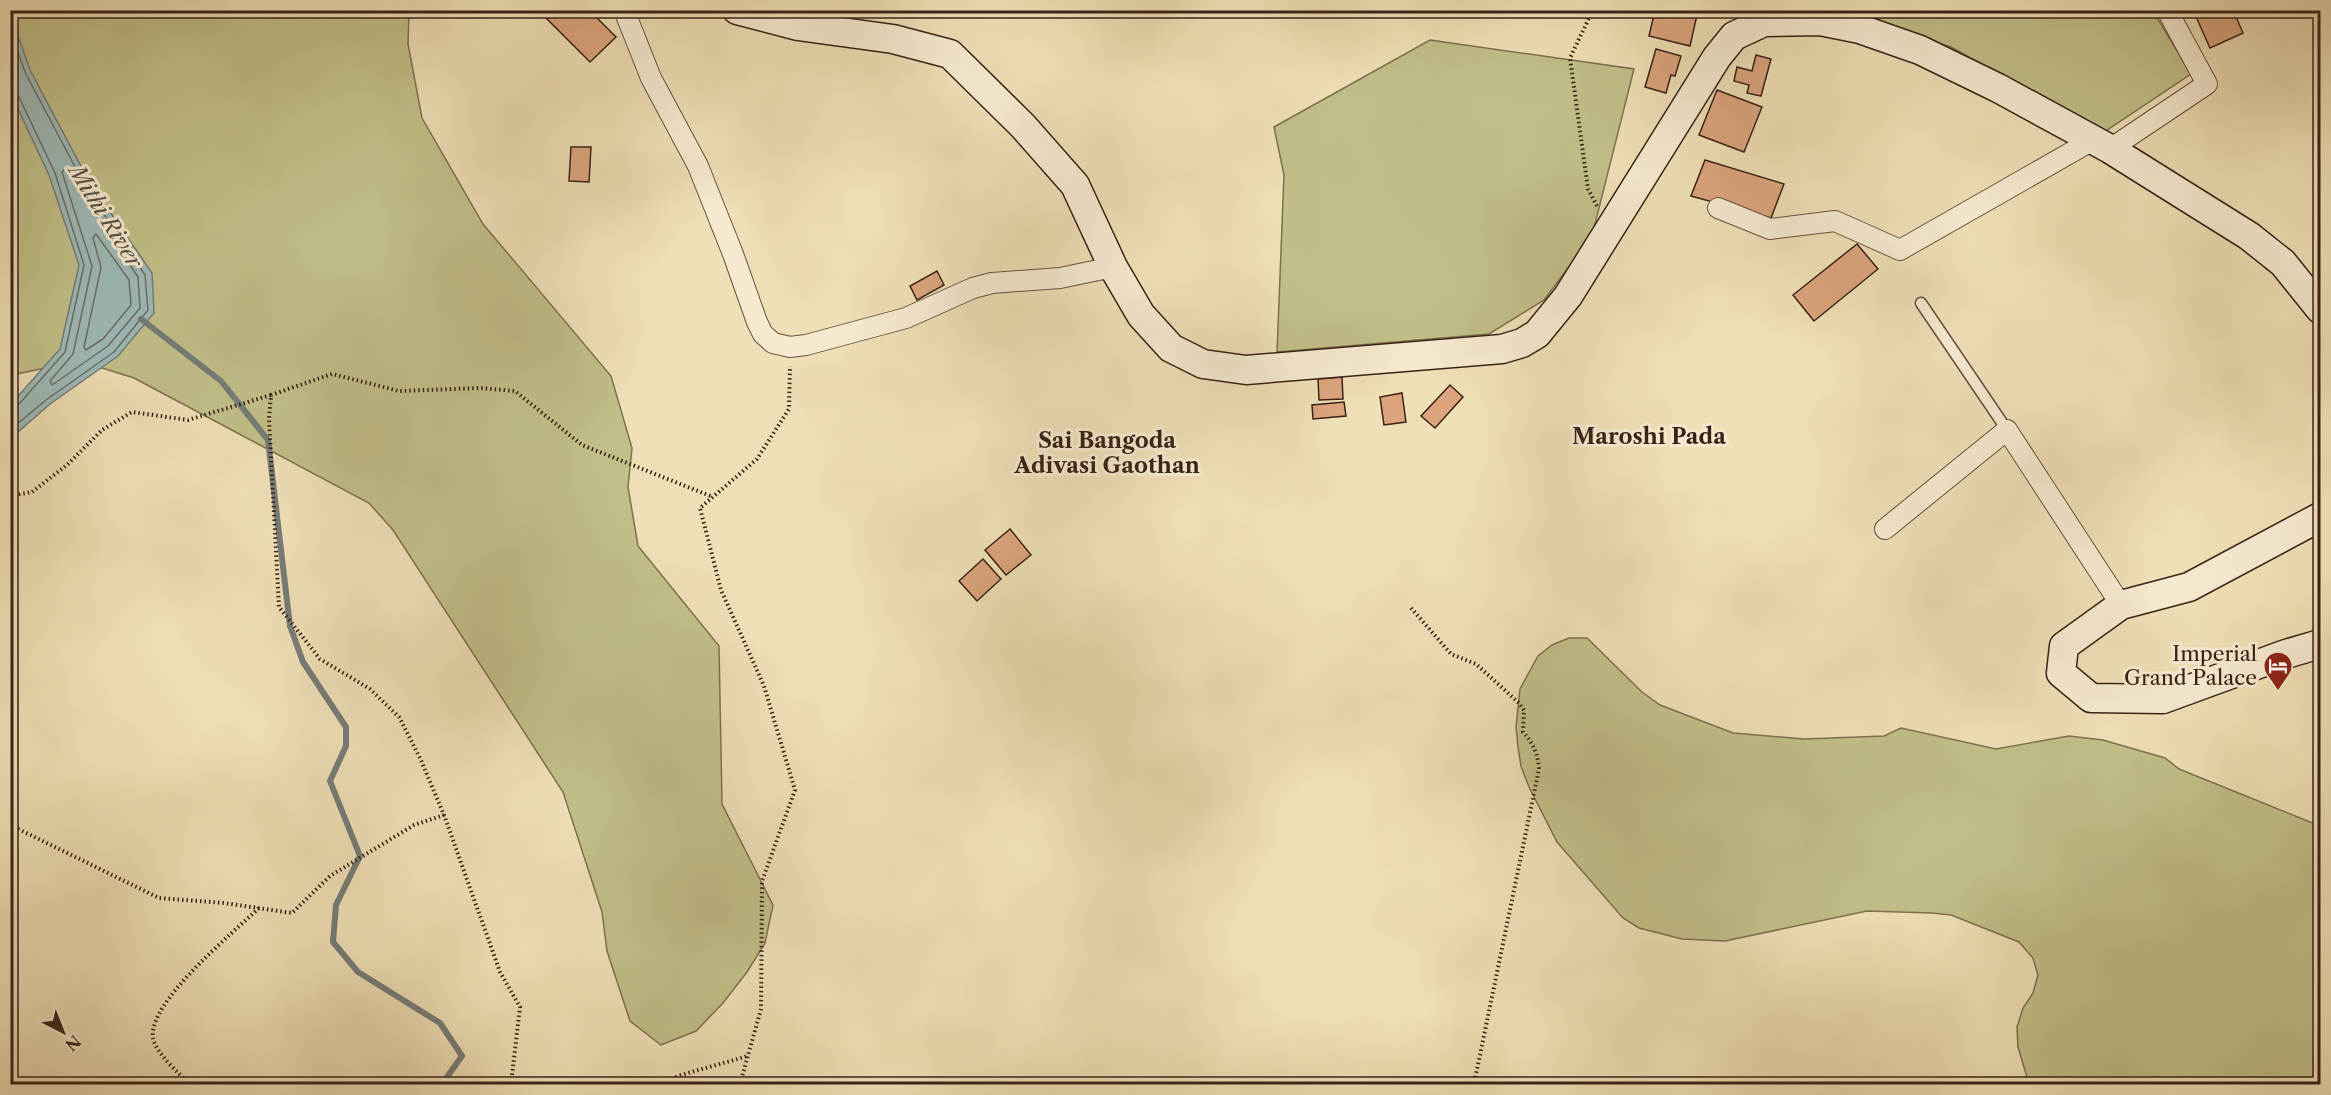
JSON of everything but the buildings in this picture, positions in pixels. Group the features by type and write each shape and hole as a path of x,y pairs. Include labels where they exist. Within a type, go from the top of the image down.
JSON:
{"street":[{"path":"624,10 631,33 651,78 698,166 757,322 763,334 773,343 790,347 806,345 906,318 952,296 983,286 1060,278 1113,267"},
{"path":"737,10 798,26 893,39 951,54 1023,126 1075,185 1113,267 1141,315 1171,348 1203,364 1246,370 1502,349 1522,343 1537,334 1568,296 1717,57 1734,36 1764,22 1821,16 1920,50 1998,88 2101,145 2249,236 2283,263 2320,309"},
{"path":"1718,208 1770,229 1835,221 1900,250 2101,145 2207,84 2167,10"},
{"path":"1886,529 2007,430 2121,605"},
{"path":"2320,517 2189,587 2121,605 2064,646 2061,673 2091,698 2163,699 2286,654 2320,644"}],"lane":[{"path":"1921,303 2007,430"}],"path":[{"path":"1591,10 1570,58 1588,189 1609,230"},
{"path":"740,1084 761,1009 762,881 795,790 764,686 721,590 700,508 757,459 789,409 790,347"},
{"path":"10,496 32,492 67,465 102,430 132,412 188,420 332,374 399,391 481,388 515,391 582,445 712,497"},
{"path":"271,395 269,419 279,607 320,659 370,689 399,717 444,815 500,972 520,1007 511,1084"},
{"path":"1411,608 1451,654 1476,664 1519,703 1524,710 1523,732 1532,742 1538,758 1537,780 1474,1084"},
{"path":"10,825 159,898 291,913 330,876 414,825 444,815"},
{"path":"190,1084 168,1064 153,1038 156,1016 192,970 260,908"},
{"path":"659,1084 681,1075 748,1056"}],"shaded area":[{"path":"1841,10 2153,11 2191,74 2104,132 1951,47 1841,15"},
{"path":"11,11 409,11 408,44 422,118 483,224 611,376 632,448 628,487 638,546 719,646 722,804 773,905 765,943 747,972 723,1003 696,1031 661,1045 630,1021 607,951 602,912 563,792 393,530 369,503 134,378 80,361 11,375"},
{"path":"1430,40 1634,69 1592,236 1544,300 1489,334 1277,352 1284,175 1274,127"},
{"path":"1569,638 1587,638 1642,692 1660,705 1733,733 1804,739 1884,736 1901,728 1996,749 2069,736 2103,740 2165,758 2179,769 2320,826 2320,1084 2029,1084 2018,1047 2017,1027 2023,1008 2033,993 2038,975 2033,958 2019,942 1951,915 1867,911 1725,941 1682,939 1639,928 1623,918 1557,842 1521,766 1516,727 1520,689 1538,656 1552,645"}],"water":[{"name":"Mithi River","path":"10,14 31,72 90,183 152,273 154,313 118,356 50,404 11,438 11,404 60,349 79,265 49,175 11,94"}],"waterway":[{"path":"141,319 221,381 268,440 290,626 303,662 346,727 346,746 330,781 360,856 336,905 333,942 358,972 440,1023 462,1056 442,1084"}],"place":[{"name":"Imperial Grand Palace","path":"2278,692"}],"district":[{"name":"Maroshi Pada","path":"1649,436"},
{"name":"Sai Bangoda Adivasi Gaothan","path":"1107,452"}]}
